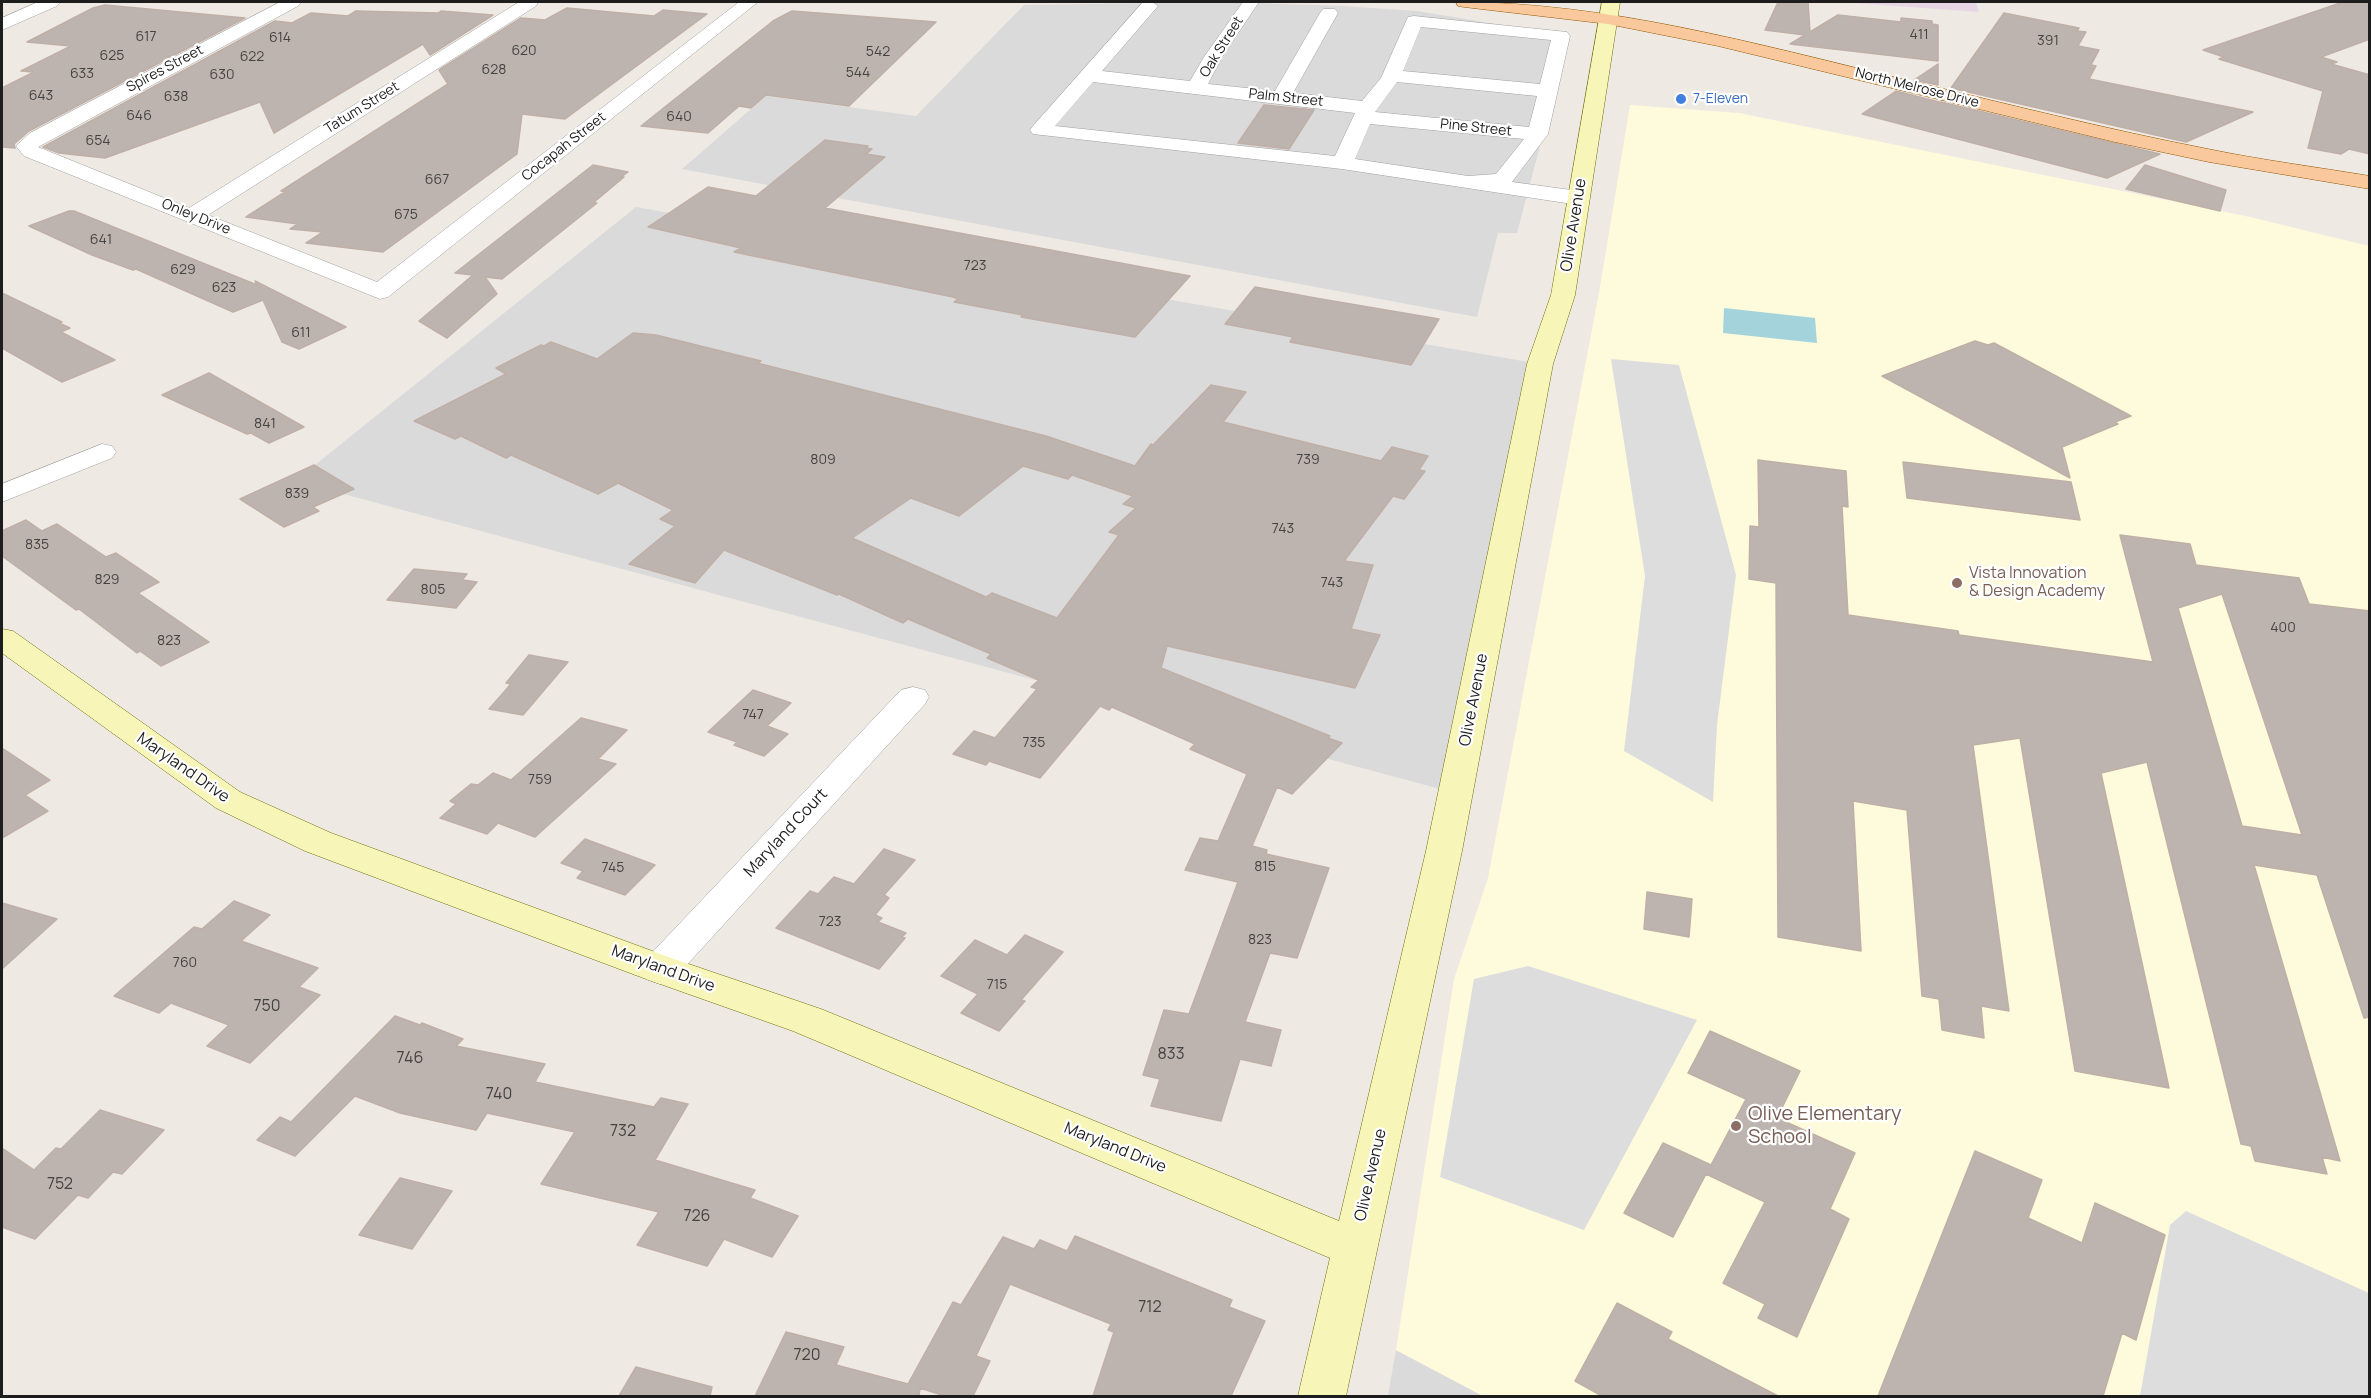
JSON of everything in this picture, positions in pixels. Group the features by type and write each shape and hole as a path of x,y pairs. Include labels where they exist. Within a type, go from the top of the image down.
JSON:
{"main road":[{"name":"North Melrose Drive","path":"1464,2 1609,10 1725,41 2209,156 2370,183"},
{"name":"Olive Avenue","path":"1322,1396 1444,851 1540,364 1560,308 1609,10"},
{"name":"Maryland Drive","path":"2,638 228,800 318,842 660,969 807,1020 1354,1247"}],"street":[{"path":"2,25 51,2"},
{"name":"Spires Street","path":"37,137 292,2"},
{"name":"Tatum Street","path":"193,215 530,2"},
{"name":"Cocapah Street","path":"380,292 749,2"},
{"name":"Oak Street","path":"1196,88 1212,57 1250,4"},
{"path":"1149,6 1040,129 1342,163 1579,198"},
{"path":"1281,98 1329,13"},
{"path":"1342,163 1366,112 1391,76 1414,21 1561,36 1538,134 1502,180 1468,182"},
{"name":"Palm Street","path":"1086,75 1281,98 1366,112"},
{"path":"1391,76 1548,91"},
{"name":"Pine Street","path":"1366,112 1538,134"},
{"name":"Onley Drive","path":"37,137 26,146 31,152 193,215 380,292"},
{"path":"2,494 102,452"},
{"name":"Maryland Court","path":"660,969 913,697"}],"shaded area":[{"path":"1220,2 1417,11 1569,36 1517,233 1498,233 1477,317 682,169 766,96 916,116 1024,5"},
{"path":"1840,2 1976,2 1979,12"},
{"name":"Vista Innovation & Design Academy","path":"1630,105 1739,113 2250,217 2369,246 2369,1396 1483,1396 1396,1350 1454,979 1488,878 1600,287"},
{"path":"636,207 1540,364 1455,793 295,481"},
{"path":"1611,359 1679,365 1736,575 1717,725 1713,802 1624,751 1645,576"},
{"path":"1528,966 1697,1020 1584,1230 1440,1177 1474,979"},
{"path":"2186,1211 2369,1293 2369,1396 2140,1396 2170,1225"},
{"path":"1396,1350 1483,1396 1388,1396"}],"water":[{"path":"1724,308 1815,318 1817,343 1723,333"}],"building":[{"path":"1778,2 1808,2 1810,32 1838,15 1901,22 1901,18 1932,21 1932,24 1938,25 1938,61 1790,44 1805,35 1765,30"},
{"path":"2343,2 2370,2 2370,39 2321,57 2337,62 2331,64 2370,75 2370,154 2349,149 2341,154 2308,148 2323,91 2219,59 2224,57 2203,50"},
{"path":"105,5 245,18 29,131 14,144 15,148 2,147 2,88 34,72 21,71 71,46 27,42 93,8"},
{"path":"567,8 654,16 663,10 707,14 565,119 522,114 517,154 383,252 306,243 323,232 290,229 298,224 246,217 285,192 281,191 448,84 439,70 521,18 545,20"},
{"path":"356,11 438,13 441,11 493,15 430,55 423,44 274,133 260,102 105,158 59,153 43,147 275,21 292,23 311,13 348,16"},
{"path":"792,11 936,22 849,106 766,95 751,108 739,106 708,133 641,126 773,21"},
{"path":"2004,13 2079,28 2077,31 2086,32 2078,46 2099,50 2091,65 2096,66 2089,79 2253,112 2186,142 1951,88"},
{"path":"1938,64 1938,85 1914,80"},
{"path":"1896,91 1939,102 1939,105 1941,102 2160,154 2107,178 1862,114"},
{"path":"1264,105 1314,110 1289,149 1238,143"},
{"path":"825,140 868,146 866,148 872,149 866,154 885,157 825,208 1190,276 1135,337 1021,317 1023,315 954,302 958,299 734,252 741,248 648,227 708,187 756,196"},
{"path":"593,165 628,172 593,203 597,203 502,279 485,277 497,294 447,338 419,321 473,275 455,273"},
{"path":"2145,165 2226,190 2220,211 2126,189"},
{"path":"74,211 257,285 255,281 346,327 299,349 282,342 263,300 233,312 136,269 133,270 92,255 29,226"},
{"path":"1255,287 1439,319 1411,365 1290,342 1293,337 1225,324"},
{"path":"2,293 62,322 59,323 70,328 61,332 115,360 62,382 2,348"},
{"path":"633,333 656,335 1046,436 1135,466 1151,444 1153,445 1211,385 1246,392 1223,422 1381,461 1392,447 1428,456 1419,470 1425,471 1404,499 1393,496 1344,561 1373,565 1351,629 1380,635 1355,688 1167,646 1161,668 1330,736 1328,738 1342,743 1292,794 1277,787 1252,846 1267,850 1266,854 1329,868 1297,958 1270,953 1245,1022 1281,1030 1271,1066 1240,1059 1221,1121 1151,1106 1160,1079 1143,1075 1164,1010 1189,1014 1238,882 1185,870 1200,838 1218,841 1247,774 1190,749 1195,744 1112,707 1109,710 1100,706 1040,778 989,761 986,765 953,754 974,731 995,738 1037,689 1031,687 1039,680 987,658 991,654 908,619 903,623 839,594 724,550 695,583 629,564 675,526 660,519 673,510 618,483 598,494 511,455 506,458 461,436 455,439 414,421 506,374 496,368 541,345 544,346 551,342 597,359","holes":["1023,466 1068,479 1072,475 1133,496 1123,504 1136,508 1109,532 1119,535 1057,618 992,593 986,597 852,538 911,498 959,516"]},
{"path":"1975,341 1988,345 1994,343 2131,416 2115,422 2118,424 2062,447 2070,478 1882,376"},
{"path":"209,373 304,427 269,443 162,395"},
{"path":"1758,460 1846,471 1848,507 1842,506 1848,615 1958,631 1959,635 2153,662 2120,535 2190,544 2196,565 2299,578 2309,604 2370,611 2370,1017 2364,1018 2317,875 2254,865 2340,1161 2322,1157 2327,1174 2255,1161 2251,1146 2241,1144 2147,762 2101,773 2169,1088 2075,1071 2020,738 1973,745 2009,1011 1981,1006 1984,1038 1942,1030 1939,999 1922,996 1907,810 1853,801 1861,951 1778,937 1776,583 1749,579 1750,526 1759,527","holes":["2222,594 2302,835 2242,826 2178,608"]},
{"path":"1903,462 2071,482 2080,520 1907,498"},
{"path":"314,465 354,489 313,507 319,511 284,527 240,499"},
{"path":"26,520 42,531 57,524 106,557 116,553 159,582 138,593 209,642 161,666 140,651 137,653 79,609 76,610 2,556 2,531"},
{"path":"414,569 467,574 462,580 477,582 456,608 387,600"},
{"path":"529,655 568,662 523,715 489,709 511,684 506,683"},
{"path":"753,690 791,703 767,726 788,734 764,756 734,745 737,742 708,732"},
{"path":"581,718 627,730 598,759 616,764 535,837 498,823 487,834 440,818 456,804 450,801 471,784 478,785 493,773 511,780"},
{"path":"2,748 50,780 25,795 48,811 2,838"},
{"path":"585,839 655,865 625,895 577,878 583,871 561,863"},
{"path":"884,849 915,860 884,895 889,898 875,915 882,918 878,922 906,933 902,937 905,938 879,969 776,928 810,891 818,894 834,877 854,884"},
{"path":"1647,892 1692,899 1689,937 1644,929"},
{"path":"234,901 270,915 241,941 318,968 299,987 320,995 250,1063 207,1046 229,1025 171,1003 159,1013 114,996 194,927 202,929"},
{"path":"2,903 57,919 2,969"},
{"path":"1025,935 1063,952 1021,1000 1025,1001 999,1031 961,1013 978,994 941,976 975,940 1007,955"},
{"path":"395,1016 420,1025 422,1023 463,1039 456,1046 545,1064 535,1082 654,1107 661,1098 688,1104 655,1160 755,1190 750,1198 798,1216 772,1257 724,1239 707,1266 637,1245 659,1212 541,1184 575,1132 487,1113 476,1130 400,1113 355,1096 295,1156 257,1140 280,1117 291,1122"},
{"path":"1710,1031 1800,1071 1777,1118 1855,1153 1830,1209 1849,1219 1797,1337 1758,1318 1765,1304 1723,1283 1765,1202 1706,1174 1673,1237 1624,1213 1663,1143 1711,1165 1746,1099 1688,1073"},
{"path":"100,1110 164,1130 122,1174 113,1172 88,1198 78,1195 35,1239 2,1227 2,1148 34,1170 56,1148 61,1149"},
{"path":"1975,1151 2042,1180 2028,1218 2082,1243 2095,1203 2165,1235 2136,1340 2122,1333 2103,1396 1878,1396"},
{"path":"400,1178 452,1191 412,1249 359,1235"},
{"path":"1075,1236 1232,1300 1229,1307 1265,1321 1231,1396 1093,1396 1114,1332 1108,1330 1111,1324 1010,1284 976,1356 990,1361 973,1396 945,1396 920,1388 919,1396 755,1396 786,1332 844,1347 836,1365 908,1384 953,1302 961,1305 1003,1237 1034,1249 1040,1240 1067,1251"},
{"path":"1617,1303 1672,1332 1668,1339 1778,1396 1602,1396 1575,1381"},
{"path":"636,1367 712,1387 710,1396 619,1396"}],"place":[{"name":"7-Eleven","path":"1681,99"},
{"name":"Vista Innovation & Design Academy","path":"1957,583"},
{"name":"Olive Elementary School","path":"1736,1126"}]}
